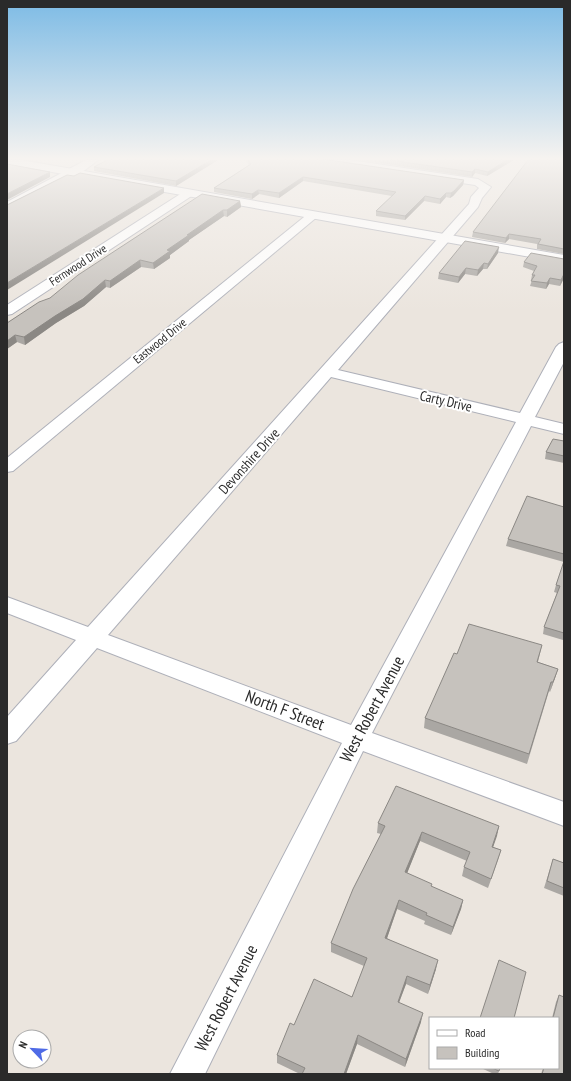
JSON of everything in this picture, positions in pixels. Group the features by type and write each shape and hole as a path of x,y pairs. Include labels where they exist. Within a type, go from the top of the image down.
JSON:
{"street":[{"name":"Fernwood Drive","path":"7,310 162,210"},
{"path":"287,210 564,259"},
{"name":"Devonshire Drive","path":"7,734 469,210"},
{"name":"Eastwood Drive","path":"7,467 313,215"},
{"name":"West Robert Avenue","path":"187,1074 357,738 564,347"},
{"name":"Carty Drive","path":"328,372 564,429"},
{"name":"North F Street","path":"7,605 357,738 564,814"}],"building":[{"path":"7,210 127,210 7,283"},
{"path":"177,210 222,210 167,250 170,251 153,263 140,260 110,281 105,280 83,299 24,337 15,335 7,341 7,323 39,302 50,298 78,275"},
{"path":"377,210 411,210 405,216"},
{"path":"489,210 564,210 564,249 538,244 541,239 509,234 506,238 473,232"},
{"path":"465,241 499,247 488,264 484,263 478,270 466,268 459,277 439,273"},
{"path":"531,253 564,259 564,274 561,280 550,278 547,283 531,281 535,275 532,275 537,266 524,262"},
{"path":"553,439 564,441 564,456 546,452"},
{"path":"527,496 564,507 564,554 508,539"},
{"path":"564,561 564,633 544,627 560,586 556,585"},
{"path":"469,624 542,645 537,662 558,669 553,682 551,682 529,754 425,718 454,653 457,654"},
{"path":"396,786 499,826 492,847 501,850 491,879 464,867 470,852 422,832 405,872 432,884 431,886 463,900 453,927 426,915 427,913 399,900 385,938 438,960 430,985 407,976 398,1002 423,1013 406,1059 358,1035 344,1074 302,1074 305,1068 277,1055 290,1023 294,1025 314,979 352,997 367,958 331,943 353,889 385,826 378,823"},
{"path":"553,859 564,863 564,888 547,881"},
{"path":"499,960 526,972 514,1017 480,1017"},
{"path":"559,995 564,997 564,1074 542,1074 544,1069 559,1069 559,1017 553,1017"}]}
